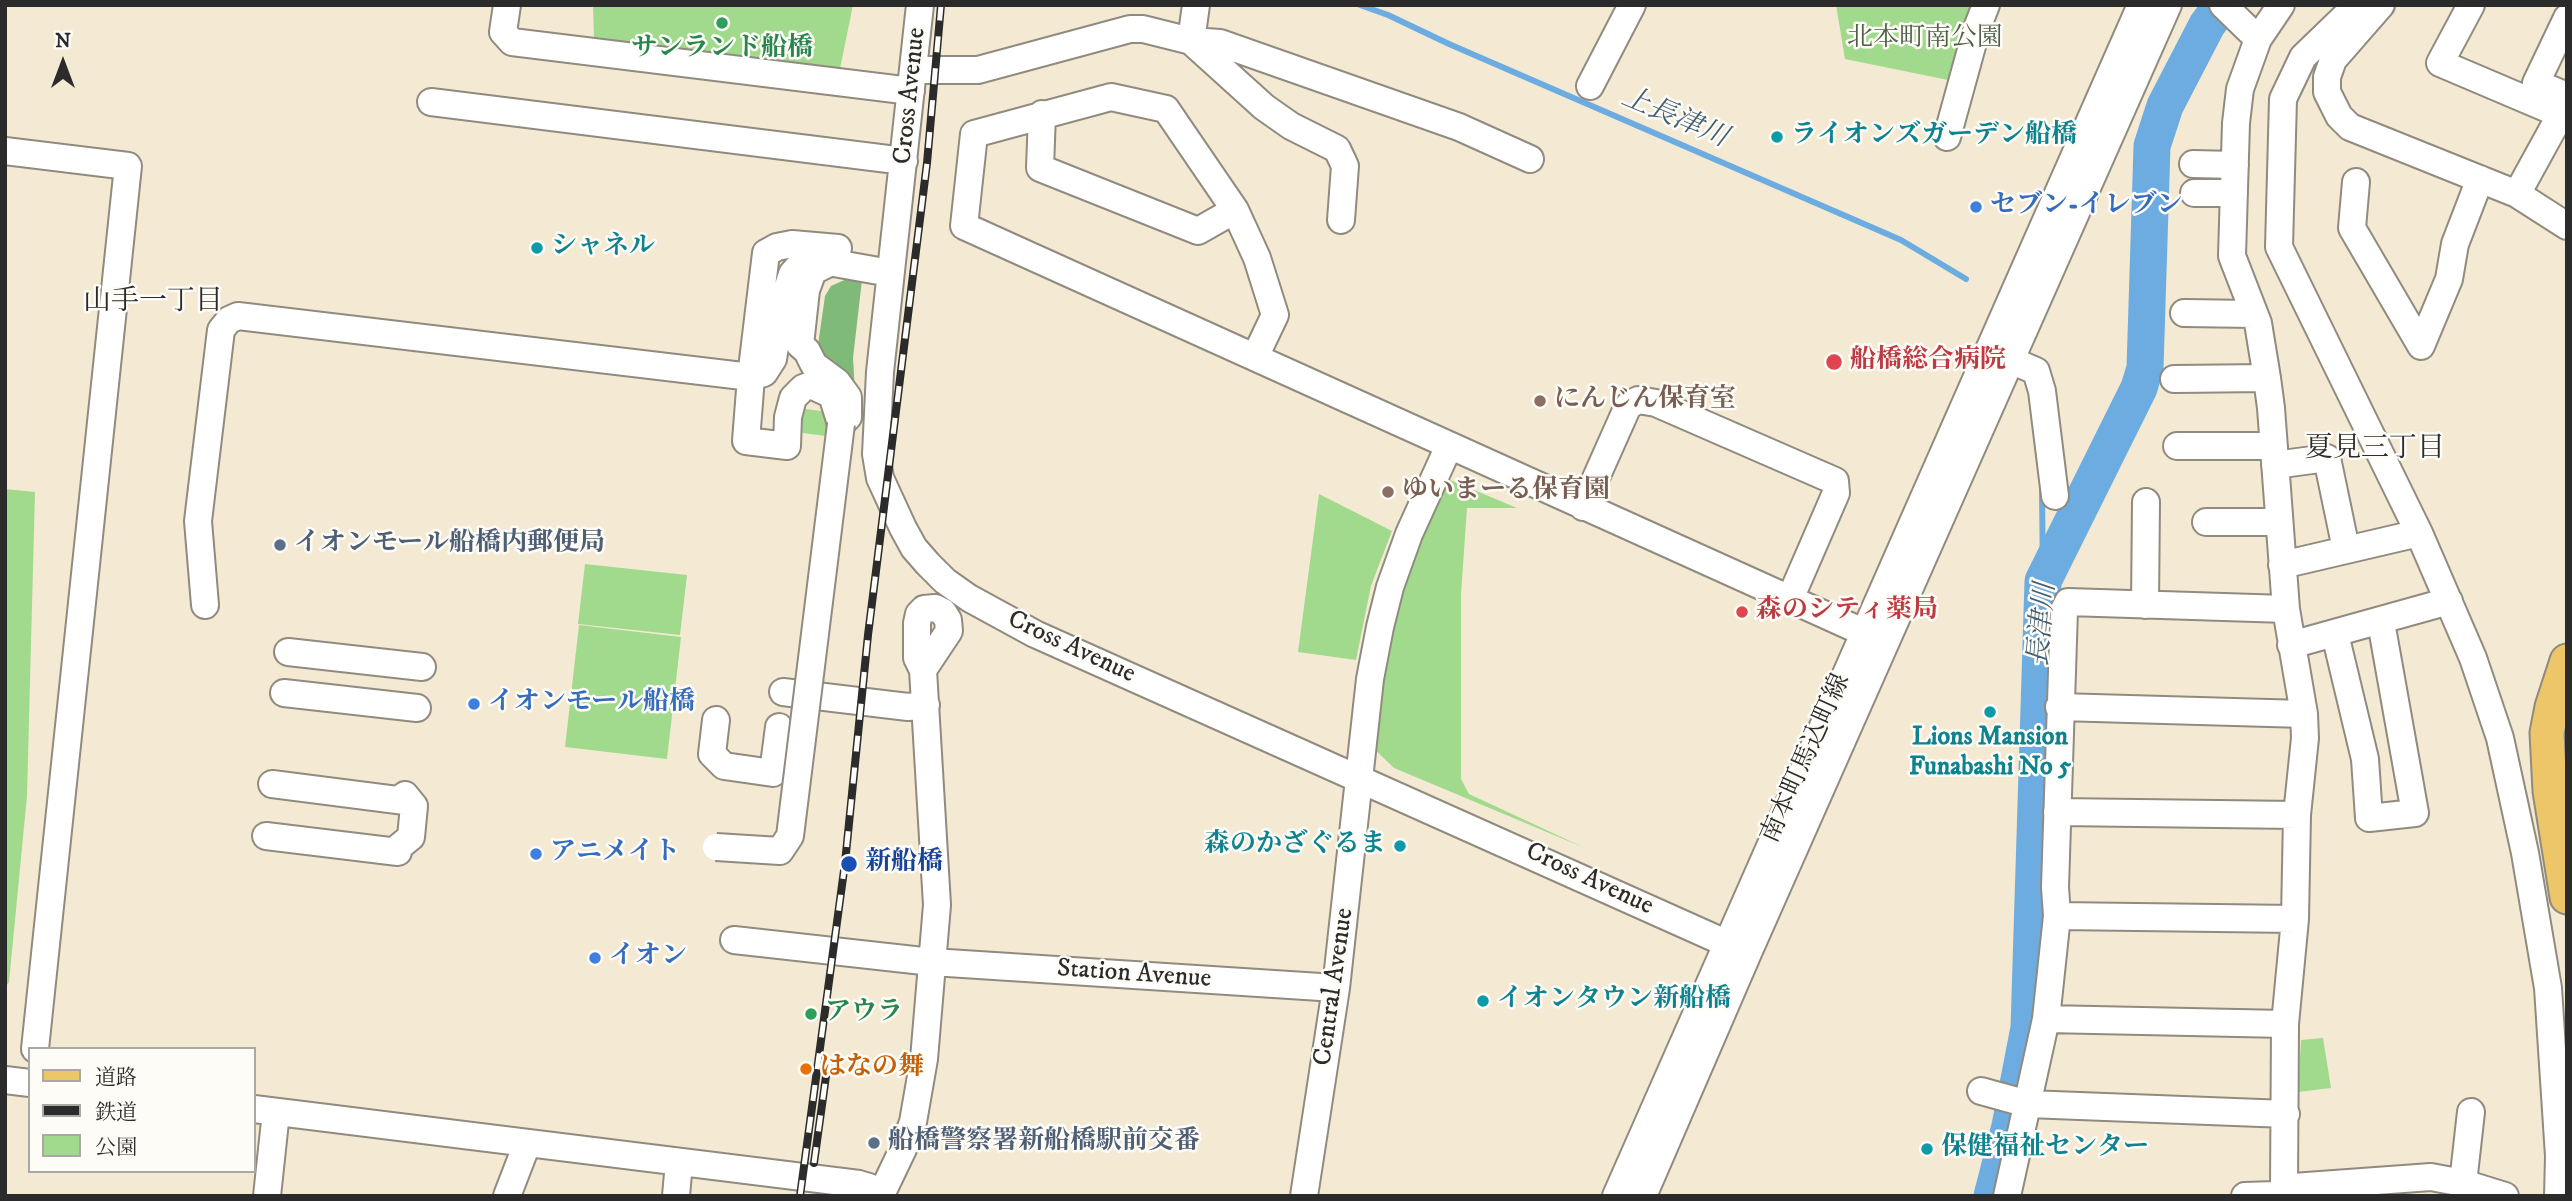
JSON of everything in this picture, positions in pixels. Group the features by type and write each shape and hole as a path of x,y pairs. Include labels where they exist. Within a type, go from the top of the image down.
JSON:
{"main road":[{"path":"2567,661 2552,707 2547,746 2550,791 2567,897"}],"street":[{"path":"507,5 503,32 512,43 912,80 978,70 1130,29 1143,29 1191,41 1220,43 1460,127 1530,159"},
{"name":"Cross Avenue","path":"920,5 891,263 878,396 876,454 880,478 914,548 945,582 1035,634 1737,948"},
{"path":"1191,41 1196,5"},
{"path":"1590,86 1632,5"},
{"path":"1947,137 1977,27 1986,5"},
{"path":"2012,328 2141,5"},
{"path":"2012,328 2168,5"},
{"path":"2278,1193 2286,1114 2285,1024 2295,919 2297,815 2305,738 2304,714 2286,609 2267,378 2254,314 2232,256 2236,122 2240,89 2258,38 2281,5"},
{"path":"2357,5 2303,57 2283,99 2279,247 2419,533 2473,658 2500,738 2525,853 2548,988 2559,1156 2558,1196"},
{"path":"2381,5 2333,60 2327,77 2327,92 2331,105 2350,127 2517,194 2567,226"},
{"path":"2471,5 2440,63 2563,114"},
{"path":"2229,11 2258,38"},
{"path":"2563,114 2536,83 2567,18"},
{"path":"1191,41 1264,107 1291,126 1337,149 1345,166 1341,220"},
{"path":"2240,89 2283,99"},
{"path":"1255,357 1275,315 1257,258 1235,210 1166,109 1111,97 974,134 964,226 1863,632"},
{"path":"431,102 904,161"},
{"path":"1042,114 1040,168 1198,231 1235,210"},
{"path":"2517,194 2563,114"},
{"path":"5,151 128,166 35,1047"},
{"path":"2193,164 2235,165"},
{"path":"2356,182 2352,228 2421,346 2449,279 2455,244 2480,179"},
{"path":"2194,193 2234,193"},
{"path":"716,847 780,851 790,836 841,424 831,395 811,385 803,388 793,398 788,417 786,446 746,441 755,379 758,318 766,254 778,246 792,244 891,263"},
{"path":"755,379 773,359 782,305 792,274 801,264 817,260 843,264 891,263"},
{"path":"841,424 848,417 848,397 800,345 813,271 843,264"},
{"path":"747,426 758,401 811,358 821,284 843,264"},
{"path":"209,606 198,521 221,330 229,320 238,316 755,379 779,366 786,356 798,289 809,283"},
{"path":"2184,313 2254,314"},
{"name":"南本町馬込町線","path":"1616,1196 1737,948 2012,328"},
{"path":"2000,356 2036,372 2042,391 2055,496"},
{"name":"南本町馬込町線","path":"1643,1196 1737,948 1863,632 2000,356"},
{"path":"2174,379 2267,378"},
{"path":"1583,507 1628,406 1638,400 1656,403 1835,481 1836,493 1790,599"},
{"name":"Central Avenue","path":"1304,1196 1336,988 1370,679 1390,587 1409,534 1449,446"},
{"path":"2176,446 2275,456 2327,458 2346,549"},
{"path":"2145,605 2146,502"},
{"path":"2206,522 2280,522"},
{"path":"2283,565 2419,533"},
{"path":"2291,645 2449,601"},
{"path":"2007,1196 2009,1099 2046,1019 2057,916 2054,887 2064,610 2068,602 2286,609"},
{"path":"2335,634 2365,759 2369,818 2415,813 2381,622"},
{"path":"288,652 422,667"},
{"path":"267,1196 265,1110 679,1162 836,1189 869,1186 882,1195 912,1122 924,1059 937,905 923,670"},
{"path":"783,692 908,707 926,705"},
{"path":"284,693 417,708"},
{"path":"2059,707 2304,714"},
{"path":"716,720 712,754 724,766 773,773 779,727"},
{"path":"2365,759 2404,751"},
{"path":"267,836 399,849 411,837 414,806 405,798 272,785"},
{"path":"2057,812 2297,815"},
{"path":"2057,916 2295,919"},
{"name":"Station Avenue","path":"734,940 932,962 1336,988"},
{"path":"2046,1019 2285,1024"},
{"path":"5,1080 28,1083"},
{"path":"2009,1099 2286,1114"},
{"path":"2454,1186 2471,1112"},
{"path":"507,1196 527,1144"},
{"path":"676,1196 679,1162"},
{"path":"2245,1196 2431,1177 2454,1186 2505,1196"}],"green space":[{"name":"サンランド船橋","path":"593,5 853,5 840,69 594,40"},
{"name":"北本町南公園","path":"1836,5 1980,5 1953,81 1845,59"},
{"path":"849,278 862,280 853,358 855,391 821,359 818,345 825,296 831,286"},
{"path":"798,408 829,412 826,436 795,432"},
{"path":"1443,477 1517,508 1467,508 1461,594 1461,779 1469,794 1585,848 1394,768 1371,746 1397,596"},
{"path":"5,489 35,492 27,796 9,982 5,988"},
{"path":"1319,494 1392,531 1371,586 1356,660 1298,652"},
{"path":"585,564 687,575 680,635 578,624"},
{"path":"579,625 681,637 667,759 565,747"},
{"path":"2323,1038 2331,1088 2298,1092 2301,1040"}],"waterway":[{"name":"上長津川","path":"1360,5 1901,240 1966,279"},
{"name":"上長津川","path":"1992,1196 2010,1126 2029,1028 2043,581 2139,388 2145,368 2152,146 2165,106 2207,25 2222,5"},
{"name":"上長津川","path":"2042,491 2043,581"}],"railway":[{"path":"800,1196 845,863 868,635 927,163 941,5"},
{"path":"814,1163 826,1076"}],"place":[{"name":"サンランド船橋","path":"722,23"},
{"name":"ライオンズガーデン船橋","path":"1777,137"},
{"name":"セブン-イレブン","path":"1976,207"},
{"name":"シャネル","path":"537,248"},
{"name":"船橋総合病院","path":"1834,362"},
{"name":"にんじん保育室","path":"1540,401"},
{"name":"ゆいまーる保育園","path":"1388,492"},
{"name":"イオンモール船橋内郵便局","path":"280,545"},
{"name":"森のシティ薬局","path":"1742,612"},
{"name":"イオンモール船橋","path":"474,704"},
{"name":"Lions Mansion Funabashi No 5","path":"1990,712"},
{"name":"森のかざぐるま","path":"1400,846"},
{"name":"アニメイト","path":"536,854"},
{"name":"新船橋","path":"849,864"},
{"name":"イオン","path":"595,958"},
{"name":"イオンタウン新船橋","path":"1483,1001"},
{"name":"アウラ","path":"811,1014"},
{"name":"はなの舞","path":"806,1069"},
{"name":"船橋警察署新船橋駅前交番","path":"874,1143"},
{"name":"保健福祉センター","path":"1927,1149"}],"district":[{"name":"山手一丁目","path":"153,303"},
{"name":"夏見三丁目","path":"2375,450"}],"water label":[{"name":"長津川","path":"2044,625"}]}
